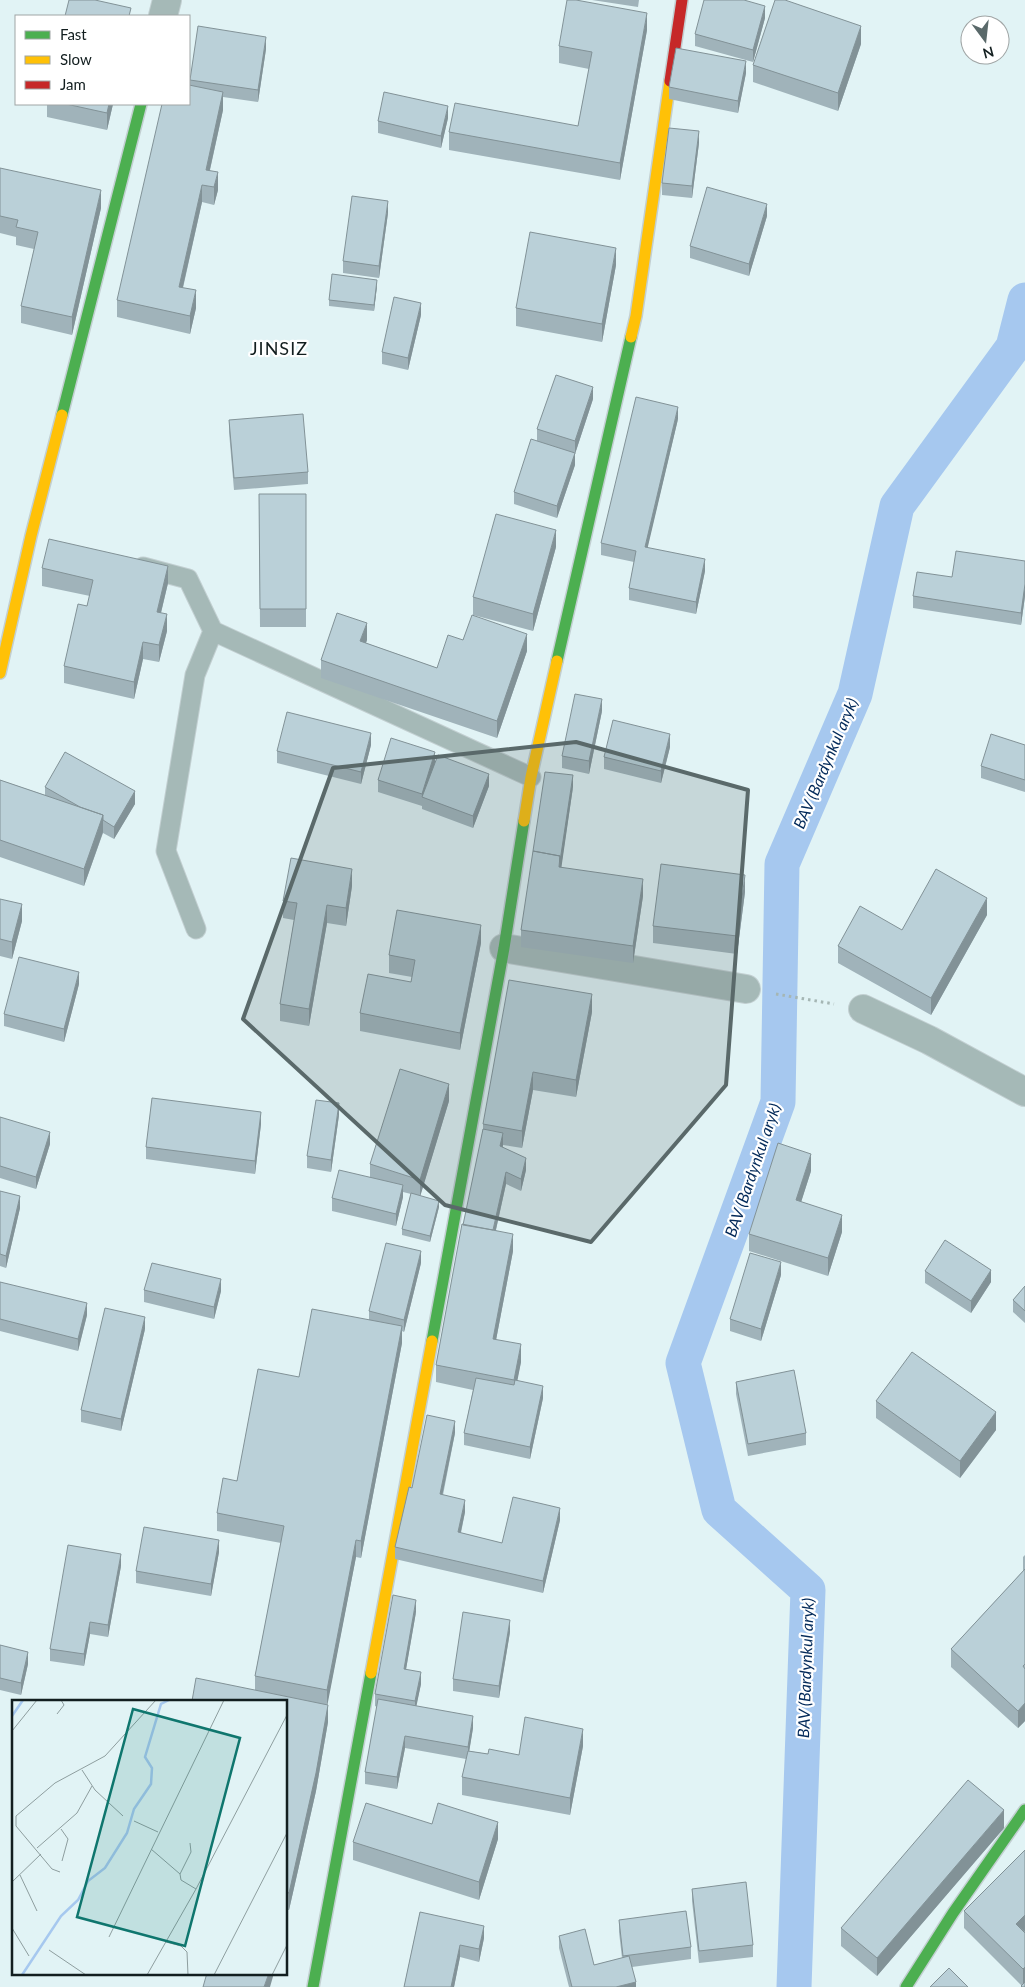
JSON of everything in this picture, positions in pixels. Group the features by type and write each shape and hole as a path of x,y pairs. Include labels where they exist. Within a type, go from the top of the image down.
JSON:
{"street":[{"path":"163,15 167,0"},
{"path":"314,1987 504,948 531,777 636,316 682,0"},
{"path":"0,673 31,536 141,105"},
{"path":"504,948 746,989"},
{"path":"863,1009 929,1040 1025,1092"},
{"path":"906,1987 953,1913 1025,1810"}],"lane":[{"path":"31,536 49,541"},
{"path":"123,561 188,579 213,630 531,777"},
{"path":"196,929 166,851 195,675 213,630"}],"path":[{"path":"746,989 863,1009"}],"highlighted area":[{"path":"576,742 748,790 726,1085 591,1242 445,1205 243,1019 333,768"}],"building":[{"path":"69,0 95,0 131,8 129,15 65,15"},
{"path":"567,0 647,13 620,163 449,132 455,103 578,126 592,52 559,46"},
{"path":"704,0 744,0 765,6 753,50 695,34"},
{"path":"775,0 785,0 861,26 838,93 753,65"},
{"path":"198,26 266,37 258,90 190,80"},
{"path":"676,48 746,61 738,101 669,87"},
{"path":"190,85 223,92 206,170 218,172 214,187 202,185 179,287 196,290 190,316 117,300 162,105 190,105"},
{"path":"384,92 448,106 441,136 378,121"},
{"path":"71,105 109,105 107,113"},
{"path":"669,128 699,131 692,186 662,183"},
{"path":"0,168 101,190 72,317 21,306 38,232 16,227 18,220 0,216"},
{"path":"707,187 767,204 749,264 690,246"},
{"path":"352,196 388,201 379,266 343,261"},
{"path":"530,232 616,248 602,324 516,308"},
{"path":"332,274 377,280 374,305 329,300"},
{"path":"394,297 421,303 408,358 382,352"},
{"path":"556,375 593,387 575,441 537,429"},
{"path":"636,397 678,407 645,547 705,559 696,602 629,588 636,551 601,543"},
{"path":"303,414 308,472 234,478 229,420"},
{"path":"531,439 575,453 557,506 514,492"},
{"path":"259,494 306,494 306,609 260,609"},
{"path":"496,514 556,530 533,614 473,597"},
{"path":"49,539 168,566 157,612 167,614 159,645 143,642 134,682 64,666 78,604 87,606 93,580 42,568"},
{"path":"956,551 1025,561 1025,584 1021,613 913,596 917,572 952,577"},
{"path":"337,613 367,623 360,641 437,668 448,635 463,640 472,615 527,634 497,721 321,660"},
{"path":"575,694 602,699 589,761 562,756"},
{"path":"287,712 371,733 361,772 277,751"},
{"path":"613,720 670,734 661,771 604,757"},
{"path":"991,734 1025,745 1025,780 981,766"},
{"path":"391,738 435,752 422,794 378,780"},
{"path":"65,752 135,791 114,827 103,820 103,815 80,807 45,787"},
{"path":"438,755 489,774 473,816 422,797"},
{"path":"545,772 573,775 560,861 560,856 533,851"},
{"path":"0,780 103,815 84,869 0,840"},
{"path":"533,851 560,856 559,867 643,879 633,946 521,930"},
{"path":"291,858 352,869 346,908 327,905 309,1009 280,1004 297,903 283,901"},
{"path":"661,864 745,875 737,936 653,926"},
{"path":"936,869 987,898 931,998 838,946 860,906 902,930"},
{"path":"0,899 22,904 12,942 0,939"},
{"path":"397,910 481,925 460,1033 360,1013 368,974 411,982 415,960 389,955"},
{"path":"19,957 79,972 64,1029 4,1014"},
{"path":"509,980 592,994 576,1080 533,1072 522,1131 483,1124"},
{"path":"400,1069 449,1084 420,1180 370,1164"},
{"path":"152,1098 261,1112 255,1161 146,1147"},
{"path":"316,1100 339,1103 331,1160 307,1156"},
{"path":"0,1117 50,1132 36,1177 0,1166"},
{"path":"483,1129 503,1133 500,1146 526,1158 521,1179 506,1172 493,1230 463,1225"},
{"path":"778,1143 811,1154 796,1200 842,1215 828,1258 749,1234"},
{"path":"339,1170 403,1185 396,1214 332,1198"},
{"path":"0,1191 20,1196 6,1256 0,1254"},
{"path":"411,1193 439,1201 430,1236 402,1229"},
{"path":"462,1224 513,1234 493,1339 521,1344 514,1380 436,1365"},
{"path":"945,1240 991,1270 971,1301 925,1271"},
{"path":"386,1243 421,1251 404,1320 369,1311"},
{"path":"750,1253 781,1262 761,1329 730,1319"},
{"path":"152,1263 221,1279 214,1307 144,1290"},
{"path":"0,1282 87,1303 78,1339 0,1319"},
{"path":"1025,1286 1025,1311 1013,1300"},
{"path":"105,1308 145,1317 121,1419 81,1410"},
{"path":"312,1309 402,1326 361,1541 356,1540 327,1690 255,1676 284,1526 217,1513 223,1478 237,1481 258,1369 299,1377"},
{"path":"912,1352 996,1412 960,1461 876,1401"},
{"path":"794,1370 806,1433 748,1444 736,1382"},
{"path":"476,1378 514,1385 515,1380 543,1386 530,1447 464,1433"},
{"path":"427,1415 455,1421 440,1494 465,1500 458,1532 502,1543 513,1497 560,1508 543,1581 395,1547 409,1487 412,1488"},
{"path":"144,1527 219,1540 211,1584 136,1571"},
{"path":"68,1545 121,1554 108,1625 90,1622 84,1654 50,1649"},
{"path":"1025,1569 1025,1664 1023,1666 1025,1669 1025,1703 1018,1711 951,1649"},
{"path":"393,1595 416,1600 404,1669 421,1672 415,1701 375,1694"},
{"path":"463,1612 510,1620 499,1686 453,1679"},
{"path":"0,1645 28,1652 21,1683 0,1678"},
{"path":"196,1678 328,1705 316,1773 289,1893 288,1700 192,1700"},
{"path":"378,1699 473,1716 468,1747 405,1736 397,1777 365,1772"},
{"path":"525,1717 583,1729 570,1798 462,1777 468,1751 488,1754 489,1749 519,1755"},
{"path":"968,1780 1004,1810 877,1958 841,1928"},
{"path":"366,1803 432,1824 438,1803 498,1822 479,1882 353,1842"},
{"path":"1025,1850 1025,1915 1016,1924 1025,1933 1025,1967 1023,1969 964,1911"},
{"path":"746,1882 753,1945 699,1951 692,1889"},
{"path":"686,1911 691,1947 623,1956 619,1920"},
{"path":"420,1912 484,1926 479,1949 460,1945 451,1987 404,1987"},
{"path":"585,1929 594,1965 629,1956 636,1982 616,1987 572,1987 559,1936"},
{"path":"949,1968 968,1987 930,1987"},
{"path":"207,1974 269,1974 264,1987 203,1987"}],"waterway":[{"name":"BAV (Bardynkul aryk)","path":"794,1987 808,1590 719,1510 683,1363 778,1102 782,864 855,694 897,506 1013,347 1025,300"}],"traffic: fast":[{"path":"62,415 141,105"},
{"path":"557,661 631,337"},
{"path":"432,1341 504,948 524,821"},
{"path":"313,1987 371,1673"},
{"path":"906,1987 953,1913 1025,1810"}],"traffic: slow":[{"path":"631,337 636,316 670,81"},
{"path":"0,673 31,536 62,415"},
{"path":"524,821 531,777 557,661"},
{"path":"371,1673 432,1341"}],"traffic: jam":[{"path":"670,81 682,0"}],"district":[{"name":"JINSIZ","path":"279,348"}]}
